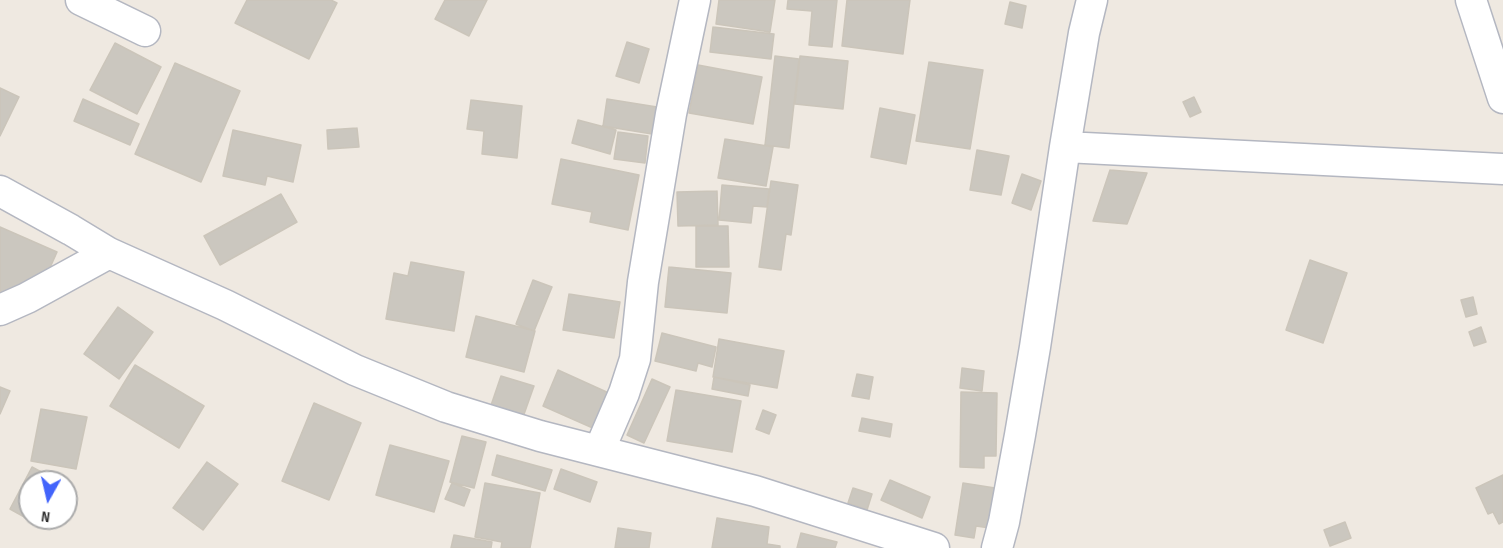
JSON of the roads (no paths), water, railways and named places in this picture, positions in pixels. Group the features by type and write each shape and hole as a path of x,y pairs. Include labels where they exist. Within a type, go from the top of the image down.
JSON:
{"street":[{"path":"81,0 145,31"},
{"path":"599,451 624,393 635,359 643,282 671,114 695,0"},
{"path":"997,548 1004,522 1031,369 1065,147 1084,33 1092,0"},
{"path":"1471,0 1503,98"},
{"path":"1065,147 1503,169"},
{"path":"0,191 109,253 225,305 355,370 446,407 540,436 755,491 934,548"},
{"path":"0,310 27,298 109,253"}]}
